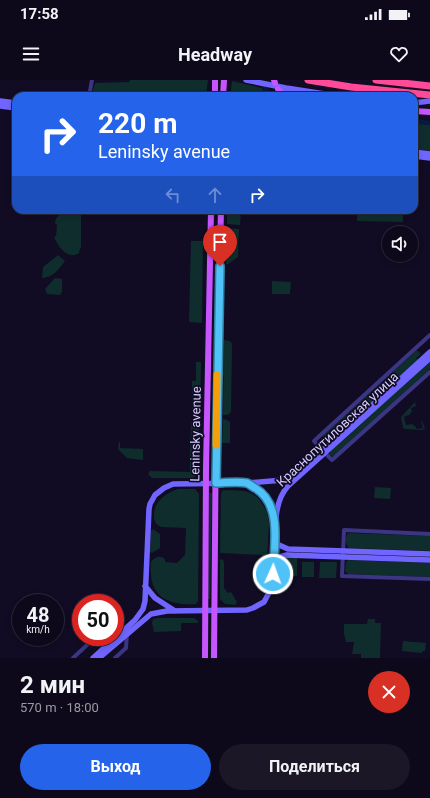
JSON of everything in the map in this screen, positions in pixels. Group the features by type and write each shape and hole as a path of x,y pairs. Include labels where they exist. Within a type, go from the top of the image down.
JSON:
{"highway":[{"path":"308,80 357,88 399,92"},
{"path":"376,80 430,86"},
{"path":"418,94 430,95"}],"main road":[{"path":"215,80 215,92"},
{"path":"223,92 224,80"},
{"path":"246,80 312,92"},
{"path":"278,83 285,92"},
{"path":"0,101 12,102"},
{"path":"418,102 430,101"},
{"path":"0,106 12,108"},
{"path":"418,111 430,112"},
{"path":"418,152 430,154"},
{"path":"418,156 430,158"},
{"name":"Leninsky avenue","path":"205,658 205,483 211,214"},
{"name":"Leninsky avenue","path":"214,658 221,214"},
{"name":"Краснопутиловская улица","path":"275,524 277,509 283,492 323,452 430,352"},
{"name":"Краснопутиловская улица","path":"146,586 148,516 150,504 160,491 173,484 248,483 283,480 323,452 430,358"},
{"path":"99,658 151,614 175,611 242,611 258,606 264,602 271,589 273,580 274,514 268,501 259,490 248,483"},
{"path":"274,540 285,548 430,560"},
{"path":"273,568 279,557 283,555 430,554"},
{"path":"146,586 155,598 175,611"},
{"path":"93,658 141,613 144,606 146,586"}],"street":[{"path":"90,92 92,80"},
{"path":"430,335 314,441 332,460 430,372"},
{"path":"430,534 344,530 342,576 430,579"},
{"path":"114,658 126,648 127,634"},
{"path":"73,658 87,646"}],"green space":[{"path":"130,80 208,80 206,92 92,92 95,83 129,82"},
{"path":"232,81 262,88 264,92 231,92"},
{"path":"418,124 430,125 430,151 418,150"},
{"path":"81,214 81,247 80,252 76,255 64,252 54,237 56,236 57,225 55,221 59,215"},
{"path":"227,214 241,214 240,225 227,224"},
{"path":"357,214 403,214 403,222 357,221"},
{"path":"227,228 239,229 238,257 226,264"},
{"path":"191,241 203,241 202,323 189,322"},
{"path":"58,255 65,261 53,275 42,278 43,267"},
{"path":"55,278 62,279 62,292 60,295 47,294 45,289"},
{"path":"272,281 291,282 290,294 272,294"},
{"path":"224,340 230,341 232,344 231,412 227,415 223,415"},
{"path":"417,350 421,354 416,358 418,360 342,429 340,427 326,440 322,436"},
{"path":"430,361 430,369 337,454 333,456 330,455 330,452"},
{"path":"196,362 201,362 200,413 193,413 192,411 192,381 196,381"},
{"path":"415,402 416,406 411,408 412,412 410,415 405,416 404,418 406,425 413,424 417,429 423,428 422,421 425,428 422,430 403,428 401,417"},
{"path":"196,419 199,422 199,459 190,458 191,422"},
{"path":"223,419 230,422 230,443 222,443"},
{"path":"119,442 120,448 143,449 143,460 127,458 118,449"},
{"path":"190,462 198,462 198,470 200,470 193,478 152,478 148,474 150,471 190,472"},
{"path":"375,487 391,488 390,499 374,498"},
{"path":"178,489 195,489 199,494 198,601 196,604 175,603 167,600 160,596 155,590 152,582 151,562 154,559 161,557 165,559 165,562 177,563 185,555 186,528 161,527 155,522 154,519 158,502 165,495"},
{"path":"223,490 249,492 263,504 269,523 266,577 263,577 262,575 262,555 220,553 221,493"},
{"path":"209,493 212,493 210,599 208,599"},
{"path":"153,529 160,534 160,548 152,553 150,552 151,531"},
{"path":"348,533 430,536 430,551 349,548 346,540"},
{"path":"285,557 297,558 297,576 279,576 280,561"},
{"path":"221,559 224,562 224,588 228,593 231,592 237,602 235,605 225,604 220,599"},
{"path":"348,560 430,563 430,577 348,574 345,571 346,562"},
{"path":"302,562 314,562 314,577 302,577"},
{"path":"320,562 337,562 336,578 319,578"},
{"path":"194,618 198,621 198,623 181,623 181,631 154,632 152,623 153,619"},
{"path":"368,619 375,619 375,623 381,623 380,658 361,658 361,654 352,654 354,642 346,642 344,624 367,624"},
{"path":"403,641 426,643 425,651 422,651 422,653 402,651"}],"waterway":[{"path":"262,83 268,92"},
{"path":"418,122 430,123"}],"slow traffic":[{"path":"216,445 217,375"}],"route":[{"path":"220,266 216,416 216,483 248,483 259,490 268,501 274,514 275,524 273,574"}]}
